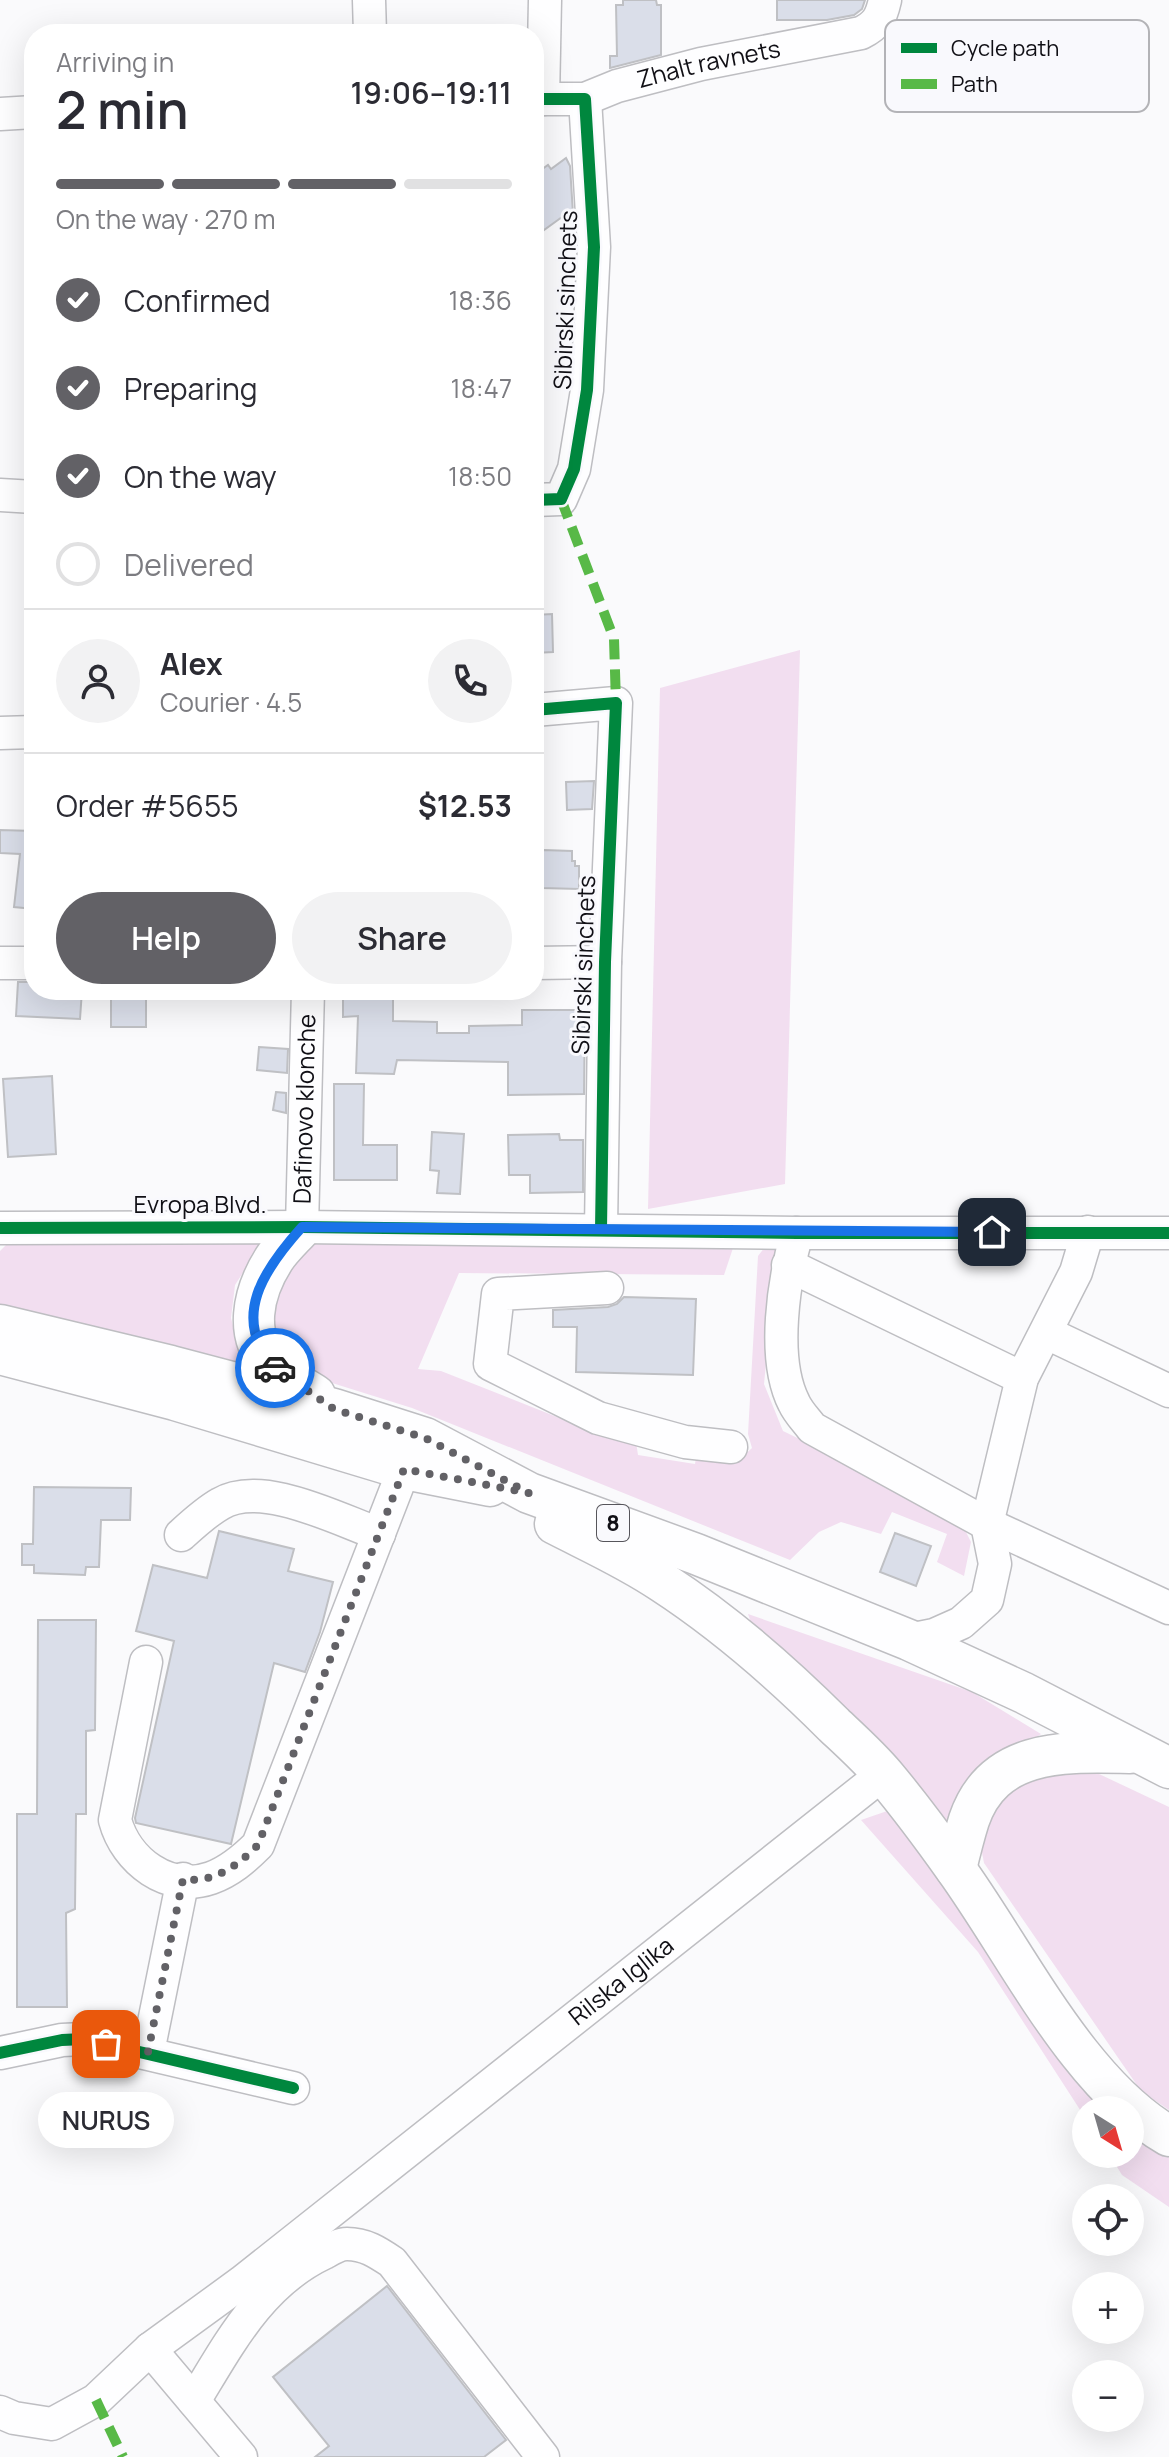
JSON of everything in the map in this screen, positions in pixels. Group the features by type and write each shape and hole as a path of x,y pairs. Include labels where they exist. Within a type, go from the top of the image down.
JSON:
{"main road":[{"path":"302,1227 275,1257 259,1289 252,1318 258,1344 273,1367 334,1409"},
{"name":"8","path":"0,1325 334,1409 425,1438 529,1493 696,1554 909,1640 1024,1693 1155,1761"},
{"name":"8","path":"0,1354 175,1400 404,1469 529,1493"},
{"path":"476,1483 635,1565 731,1630 797,1688 883,1774 956,1869 1057,2021 1098,2075 1134,2113 1169,2136"},
{"path":"956,1869 970,1818 980,1798 998,1777 1018,1764 1071,1752 1155,1761"}],"street":[{"path":"369,0 370,24"},
{"path":"543,24 545,0"},
{"name":"Zhalt ravnets","path":"544,99 585,99 617,86 701,64 861,33 872,27 883,9"},
{"name":"Sibirski sinchets","path":"547,499 574,469 587,390 594,247 585,99"},
{"path":"0,114 24,113"},
{"path":"0,495 24,496"},
{"name":"Sibirski sinchets","path":"544,709 616,703 605,962 601,1229"},
{"path":"0,733 24,732"},
{"path":"544,963 605,962"},
{"path":"0,963 24,963"},
{"name":"Dafinovo klonche","path":"302,1227 308,1000"},
{"name":"Evropa Blvd.","path":"0,1228 1169,1233"},
{"path":"909,1640 934,1635 961,1623 987,1600 995,1564 987,1524 1022,1378 1076,1272 1088,1232"},
{"path":"797,1233 788,1265 782,1352 794,1404 812,1428 987,1524 1169,1608"},
{"path":"788,1265 1022,1378"},
{"path":"607,1288 498,1294 490,1364 598,1418 685,1442 731,1447"},
{"path":"1047,1333 1169,1391"},
{"path":"146,1662 115,1820 120,1837 139,1862 157,1875 196,1881 212,1877 239,1864 258,1845 404,1469"},
{"path":"181,1535 221,1502 251,1494 286,1500 379,1534"},
{"name":"Rilska Iglika","path":"0,2412 14,2418 52,2424 96,2400 150,2349 242,2282 883,1774"},
{"path":"148,2052 183,1879"},
{"path":"0,2053 62,2040 84,2039 293,2088"},
{"path":"194,2401 242,2322 273,2288 311,2259 343,2243 371,2247 392,2262 540,2456"},
{"path":"150,2349 241,2457"}],"shaded area":[{"path":"800,650 785,1184 648,1209 660,688"},
{"path":"9,1242 262,1243 235,1285 231,1318 243,1365 0,1304 0,1251"},
{"path":"309,1244 733,1248 724,1275 459,1273 418,1369 441,1371 557,1417 636,1442 638,1455 695,1464 697,1451 738,1461 752,1448 748,1434 758,1256 765,1247 775,1248 781,1257 764,1384 783,1431 849,1463 963,1526 971,1542 964,1576 937,1562 947,1534 892,1512 881,1534 841,1522 819,1532 790,1560 412,1408 297,1372 273,1346 266,1308 278,1275"},
{"path":"748,1614 972,1692 1041,1734 1003,1760 946,1825 755,1634"},
{"path":"1080,1765 1169,1807 1169,2110 1141,2091 984,1863 979,1837 992,1812 1009,1790 1034,1771"},
{"path":"893,1809 1103,2096 1072,2097 978,1952 861,1820"},
{"path":"1144,2139 1169,2153 1169,2207 1144,2190 1144,2184 1135,2184 1118,2168 1144,2168"}],"building":[{"path":"623,0 656,0 657,5 661,5 661,55 610,68 610,56 617,56 616,5 623,5"},
{"path":"777,0 865,0 862,9 854,15 827,20 777,20"},
{"path":"566,158 570,166 573,214 565,220 562,217 544,230 544,168 548,165 551,169"},
{"path":"544,614 552,614 553,652 544,652"},
{"path":"594,781 592,809 567,810 566,782"},
{"path":"0,830 24,831 24,908 14,907 20,854 0,853"},
{"path":"544,850 572,851 572,861 579,866 579,889 544,888"},
{"path":"18,982 24,982 24,1000 81,1000 80,1019 16,1016"},
{"path":"111,1000 146,1000 146,1027 111,1027"},
{"path":"343,1000 393,1000 393,1021 437,1022 437,1033 469,1033 469,1026 522,1025 522,1010 585,1010 584,1094 508,1095 508,1062 397,1060 394,1074 356,1073 358,1016 343,1017"},
{"path":"259,1047 288,1049 287,1073 257,1070"},
{"path":"52,1076 56,1154 8,1157 3,1079"},
{"path":"334,1084 364,1084 363,1145 397,1145 397,1180 334,1180"},
{"path":"276,1092 286,1093 286,1113 273,1110"},
{"path":"432,1132 464,1134 460,1194 437,1193 439,1171 430,1170"},
{"path":"559,1134 560,1140 583,1140 583,1192 530,1193 530,1175 509,1175 508,1135"},
{"path":"624,1297 696,1299 693,1375 576,1372 577,1327 553,1327 553,1310 608,1307"},
{"path":"34,1487 131,1488 130,1520 101,1520 99,1567 86,1567 85,1575 34,1573 34,1565 22,1565 22,1544 33,1544"},
{"path":"219,1531 294,1549 288,1571 333,1582 320,1632 305,1672 274,1663 231,1844 136,1823 135,1818 174,1641 136,1631 153,1565 207,1578"},
{"path":"895,1533 931,1546 916,1586 880,1572"},
{"path":"38,1620 96,1620 95,1730 86,1731 86,1814 76,1814 75,1909 66,1913 67,2007 17,2007 17,1814 37,1814"},
{"path":"387,2286 506,2440 484,2457 315,2457 329,2446 273,2377"}],"marked path":[{"path":"561,499 614,639 616,703"},
{"path":"96,2400 123,2457"}],"cycle path":[{"path":"544,99 585,99 594,247 587,390 574,469 561,499 544,500"},
{"path":"544,709 616,703 605,962 601,1229"},
{"path":"0,1228 1169,1233"},
{"path":"0,2053 62,2040 84,2039 293,2088"}],"way so far":[{"path":"106,2044 148,2052 183,1879 196,1881 212,1877 239,1864 258,1845 404,1469 529,1493 425,1438 334,1409 275,1368"}],"place":[{"name":"NURUS","path":"106,2044"}],"route":[{"path":"275,1368 258,1344 252,1318 259,1289 275,1257 302,1227 992,1232"}]}
